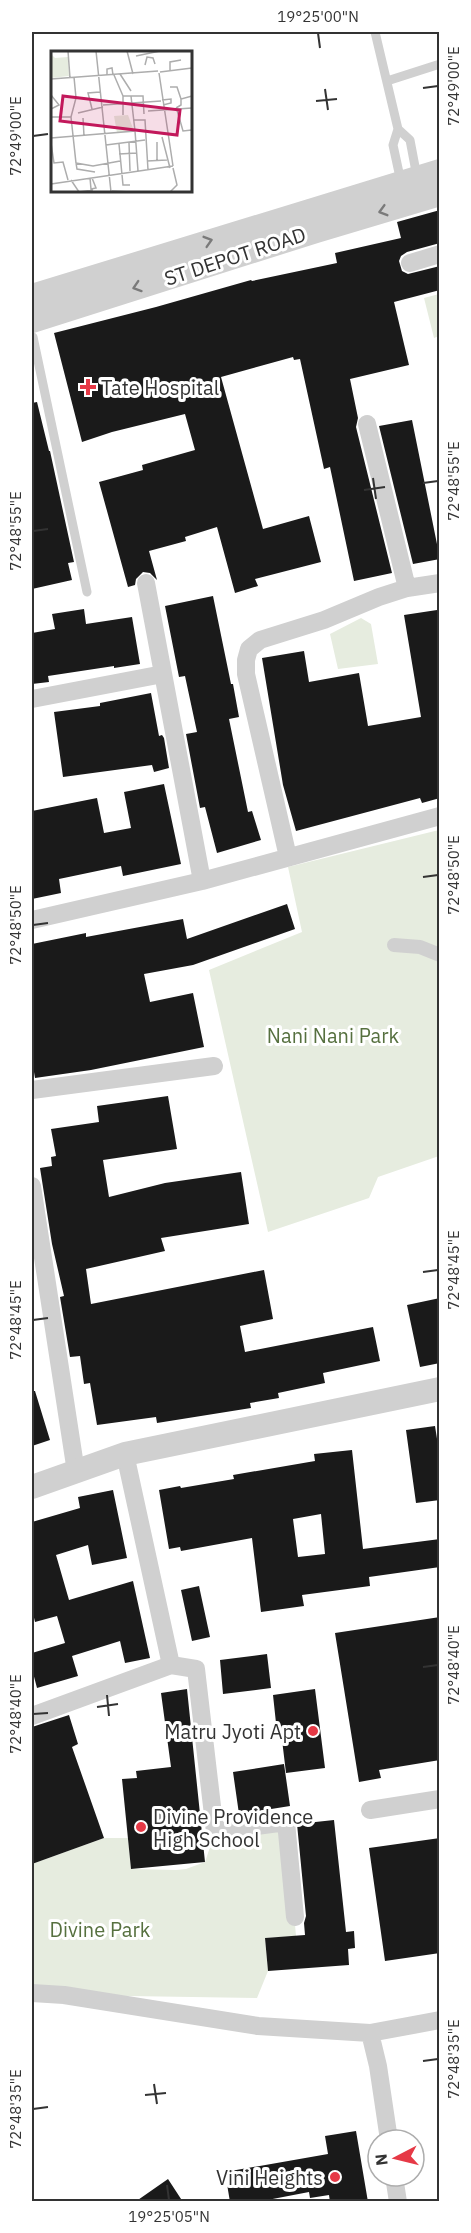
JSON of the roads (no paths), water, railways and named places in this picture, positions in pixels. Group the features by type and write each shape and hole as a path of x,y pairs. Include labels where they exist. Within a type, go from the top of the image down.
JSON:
{"street":[{"name":"ST DEPOT ROAD","path":"32,330 419,177"},
{"name":"ST DEPOT ROAD","path":"32,296 313,220 440,194"},
{"path":"410,263 440,254"},
{"path":"367,424 407,588"},
{"path":"146,583 202,881"},
{"path":"288,857 246,674 249,649 260,640 308,626 379,597 407,588 440,583"},
{"path":"32,699 163,674"},
{"path":"32,920 202,881 440,816"},
{"path":"394,945 420,947 440,955"},
{"path":"32,1090 214,1066"},
{"path":"32,1186 76,1472"},
{"path":"32,1487 125,1454 440,1389"},
{"path":"125,1454 171,1665"},
{"path":"32,1716 171,1665 196,1670 215,1832 286,1822 295,1917"},
{"path":"370,1810 440,1799"},
{"path":"32,1993 64,1995 258,2026 370,2033 440,2020"},
{"path":"370,2033 378,2066 387,2128"}],"lane":[{"path":"375,32 398,129 393,145 419,177"},
{"path":"387,81 440,64"},
{"path":"398,129 410,140 419,177"},
{"path":"32,330 87,592"}],"place":[{"name":"Tate Hospital","path":"88,387"},
{"name":"Matru Jyoti Apt","path":"313,1731"},
{"name":"Divine Providence High School","path":"141,1827"},
{"name":"Vini Heights","path":"335,2177"}],"park label":[{"name":"Nani Nani Park","path":"333,1035"},
{"name":"Divine Park","path":"100,1929"}]}
